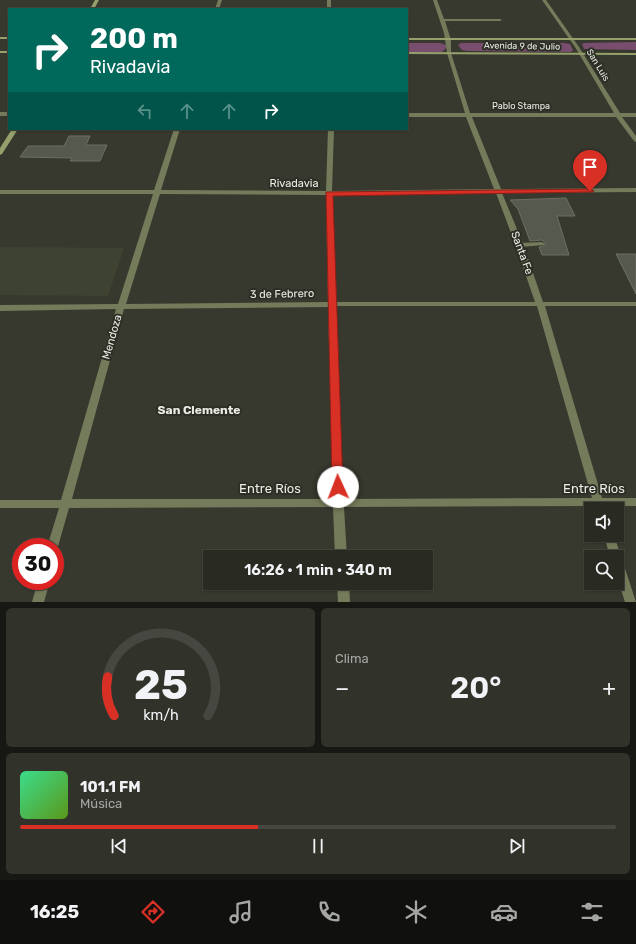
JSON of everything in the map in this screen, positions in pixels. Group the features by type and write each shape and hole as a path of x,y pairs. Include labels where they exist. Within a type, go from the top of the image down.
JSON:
{"main road":[{"name":"Avenida 9 de Julio","path":"408,39 636,39"},
{"name":"Avenida 9 de Julio","path":"408,53 581,55 636,54"},
{"path":"0,153 14,130"}],"street":[{"name":"Santa Fe","path":"435,0 448,40 450,47 449,53 468,115 500,192 540,304 598,502"},
{"name":"San Luis","path":"544,0 571,39 618,115 636,140"},
{"path":"441,20 500,20"},
{"name":"Pablo Stampa","path":"408,115 636,115"},
{"name":"Mendoza","path":"56,538 121,307 177,130"},
{"path":"331,130 329,194 341,550"},
{"name":"Rivadavia","path":"0,192 329,194 636,190"},
{"name":"3 de Febrero","path":"0,308 332,304 636,304"},
{"name":"Entre Ríos","path":"0,504 338,502 584,505"},
{"name":"Entre Ríos","path":"624,503 636,502"},
{"path":"624,580 631,602"},
{"path":"38,602 41,590"},
{"path":"343,590 344,602"}],"lane":[{"path":"519,243 530,241"},
{"path":"519,243 542,244"}],"shaded area":[{"path":"636,42 636,50 584,49 582,44 584,43"},
{"path":"408,43 440,43 446,45 446,48 442,52 408,52"},
{"path":"461,43 564,43 570,44 573,50 571,52 467,51 462,50 458,45"},
{"path":"0,247 124,248 108,296 0,295"}],"building":[{"path":"69,136 90,136 86,145 107,145 100,161 70,161 72,158 20,157 28,146 64,146"},
{"path":"566,198 575,216 557,216 569,255 542,255 539,247 546,244 542,240 530,241 518,209 510,200"},
{"path":"616,254 636,254 636,294"}],"district":[{"name":"San Clemente","path":"199,410"}],"route":[{"path":"338,487 329,194 590,191"}]}
